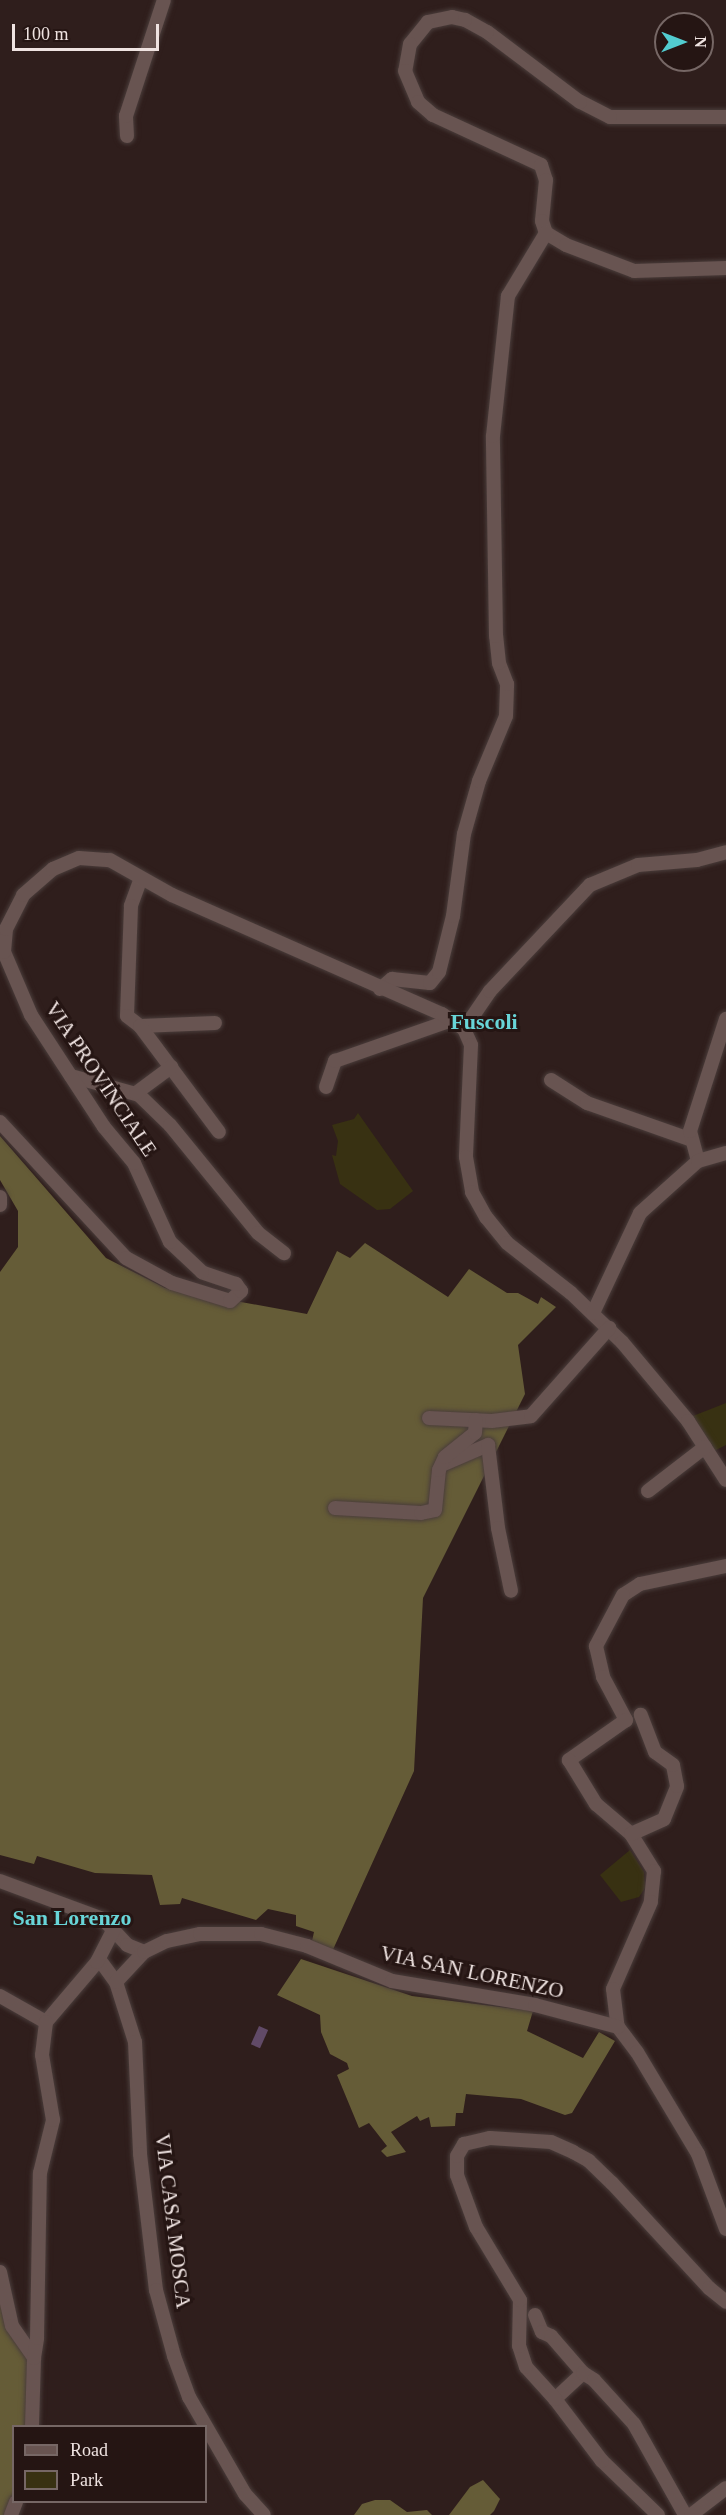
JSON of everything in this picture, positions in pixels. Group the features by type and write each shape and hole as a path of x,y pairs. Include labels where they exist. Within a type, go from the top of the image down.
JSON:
{"street":[{"path":"127,136 126,116 165,0"},
{"path":"726,117 610,117 580,102 465,20 452,17 428,22 410,44 405,71 409,89 433,115 541,165 546,180 542,220 546,233 566,245 634,271 726,268"},
{"path":"380,989 392,979 430,983 439,972 453,916 464,834 479,781 506,716 508,692 499,663 496,636 493,436 508,296 546,233"},
{"path":"464,1029 490,991 590,885 638,865 697,860 726,852"},
{"name":"VIA PROVINCIALE","path":"0,1122 126,1258 172,1283 230,1301 242,1291 236,1284 202,1272 170,1242 134,1163 71,1076 32,1015 4,952 6,929 23,895 53,869 79,858 110,860 141,878"},
{"path":"219,1132 140,1026 127,1016 131,906 141,878 452,1020 464,1029 471,1045 466,1158 472,1192 507,1243 609,1328 676,1406 726,1480"},
{"path":"698,1161 689,1139 726,1019"},
{"path":"326,1088 335,1061 452,1020"},
{"path":"140,1026 215,1023"},
{"path":"136,1093 171,1067"},
{"path":"71,1076 136,1093 170,1125 258,1233 284,1253"},
{"path":"551,1080 587,1103 689,1139"},
{"path":"593,1313 640,1213 698,1161 726,1153"},
{"path":"0,1197 0,1205"},
{"path":"429,1418 476,1420 531,1416 609,1328"},
{"path":"444,1464 445,1457 475,1433 476,1420"},
{"path":"335,1508 430,1513 438,1504 439,1470 444,1464 488,1445 498,1528 511,1591"},
{"path":"648,1491 705,1447"},
{"path":"726,1566 640,1584 623,1595 613,1608 596,1646 596,1658 626,1720 569,1760 596,1804 631,1834 647,1857 655,1887 615,1982 618,2027 637,2052 698,2154 726,2229"},
{"path":"631,1834 663,1819 677,1786 673,1765 660,1758 641,1715"},
{"path":"0,1881 63,1902 103,1919 127,1945 144,1952"},
{"path":"32,2425 34,2358 37,2338 40,2173 53,2120 42,2055 46,2022 99,1959 114,1929"},
{"name":"VIA SAN LORENZO","path":"116,1982 144,1952 167,1941 200,1934 275,1936 392,1981 536,2006 618,2027"},
{"path":"99,1959 116,1982"},
{"name":"VIA CASA MOSCA","path":"116,1982 135,2042 140,2154 156,2290 174,2356 189,2397 205,2425"},
{"path":"0,1996 46,2022"},
{"path":"658,2515 602,2461 555,2399 526,2367 519,2346 520,2300 477,2227 458,2175 457,2156 464,2144 490,2138 551,2142 573,2152 589,2161 612,2183 709,2288 726,2302"},
{"path":"0,2272 12,2326 34,2358"},
{"path":"535,2314 542,2332 551,2337 634,2424 685,2515"},
{"path":"555,2399 583,2373"},
{"name":"VIA CASA MOSCA","path":"207,2428 245,2494 264,2515"},
{"path":"692,2515 726,2488"}],"green space":[{"path":"358,1113 413,1191 390,1209 377,1210 340,1184 332,1155 336,1156 338,1141 332,1125 354,1119"},
{"path":"726,1403 726,1445 714,1451 693,1416"},
{"path":"630,1850 644,1872 645,1888 639,1897 621,1902 600,1875"}],"shaded area":[{"path":"0,1136 106,1258 165,1288 307,1314 337,1251 350,1258 365,1243 448,1297 469,1269 507,1293 518,1293 538,1304 541,1297 556,1307 518,1345 525,1394 423,1598 414,1771 331,1954 312,1941 314,1932 296,1926 296,1915 268,1909 256,1920 182,1898 180,1904 160,1905 152,1875 95,1873 37,1856 34,1864 0,1855 0,1272 18,1247 18,1211 0,1180"},
{"path":"301,1959 412,1996 533,2011 527,2031 583,2058 599,2032 615,2041 572,2113 565,2115 521,2099 466,2094 463,2113 456,2113 455,2126 431,2127 429,2117 420,2121 417,2116 391,2132 406,2152 387,2157 381,2151 387,2146 369,2123 359,2128 337,2075 349,2069 347,2063 330,2054 321,2032 320,2015 277,1995"},
{"path":"259,2026 268,2030 260,2048 251,2044"},
{"path":"0,2289 29,2360 27,2425 12,2425 12,2496 5,2515 0,2515"},
{"path":"483,2480 500,2499 494,2511 490,2515 449,2515 470,2487"},
{"path":"375,2500 390,2500 407,2512 427,2510 432,2515 354,2515 362,2504"}],"district":[{"name":"Fuscoli","path":"484,1022"},
{"name":"San Lorenzo","path":"72,1918"}]}
